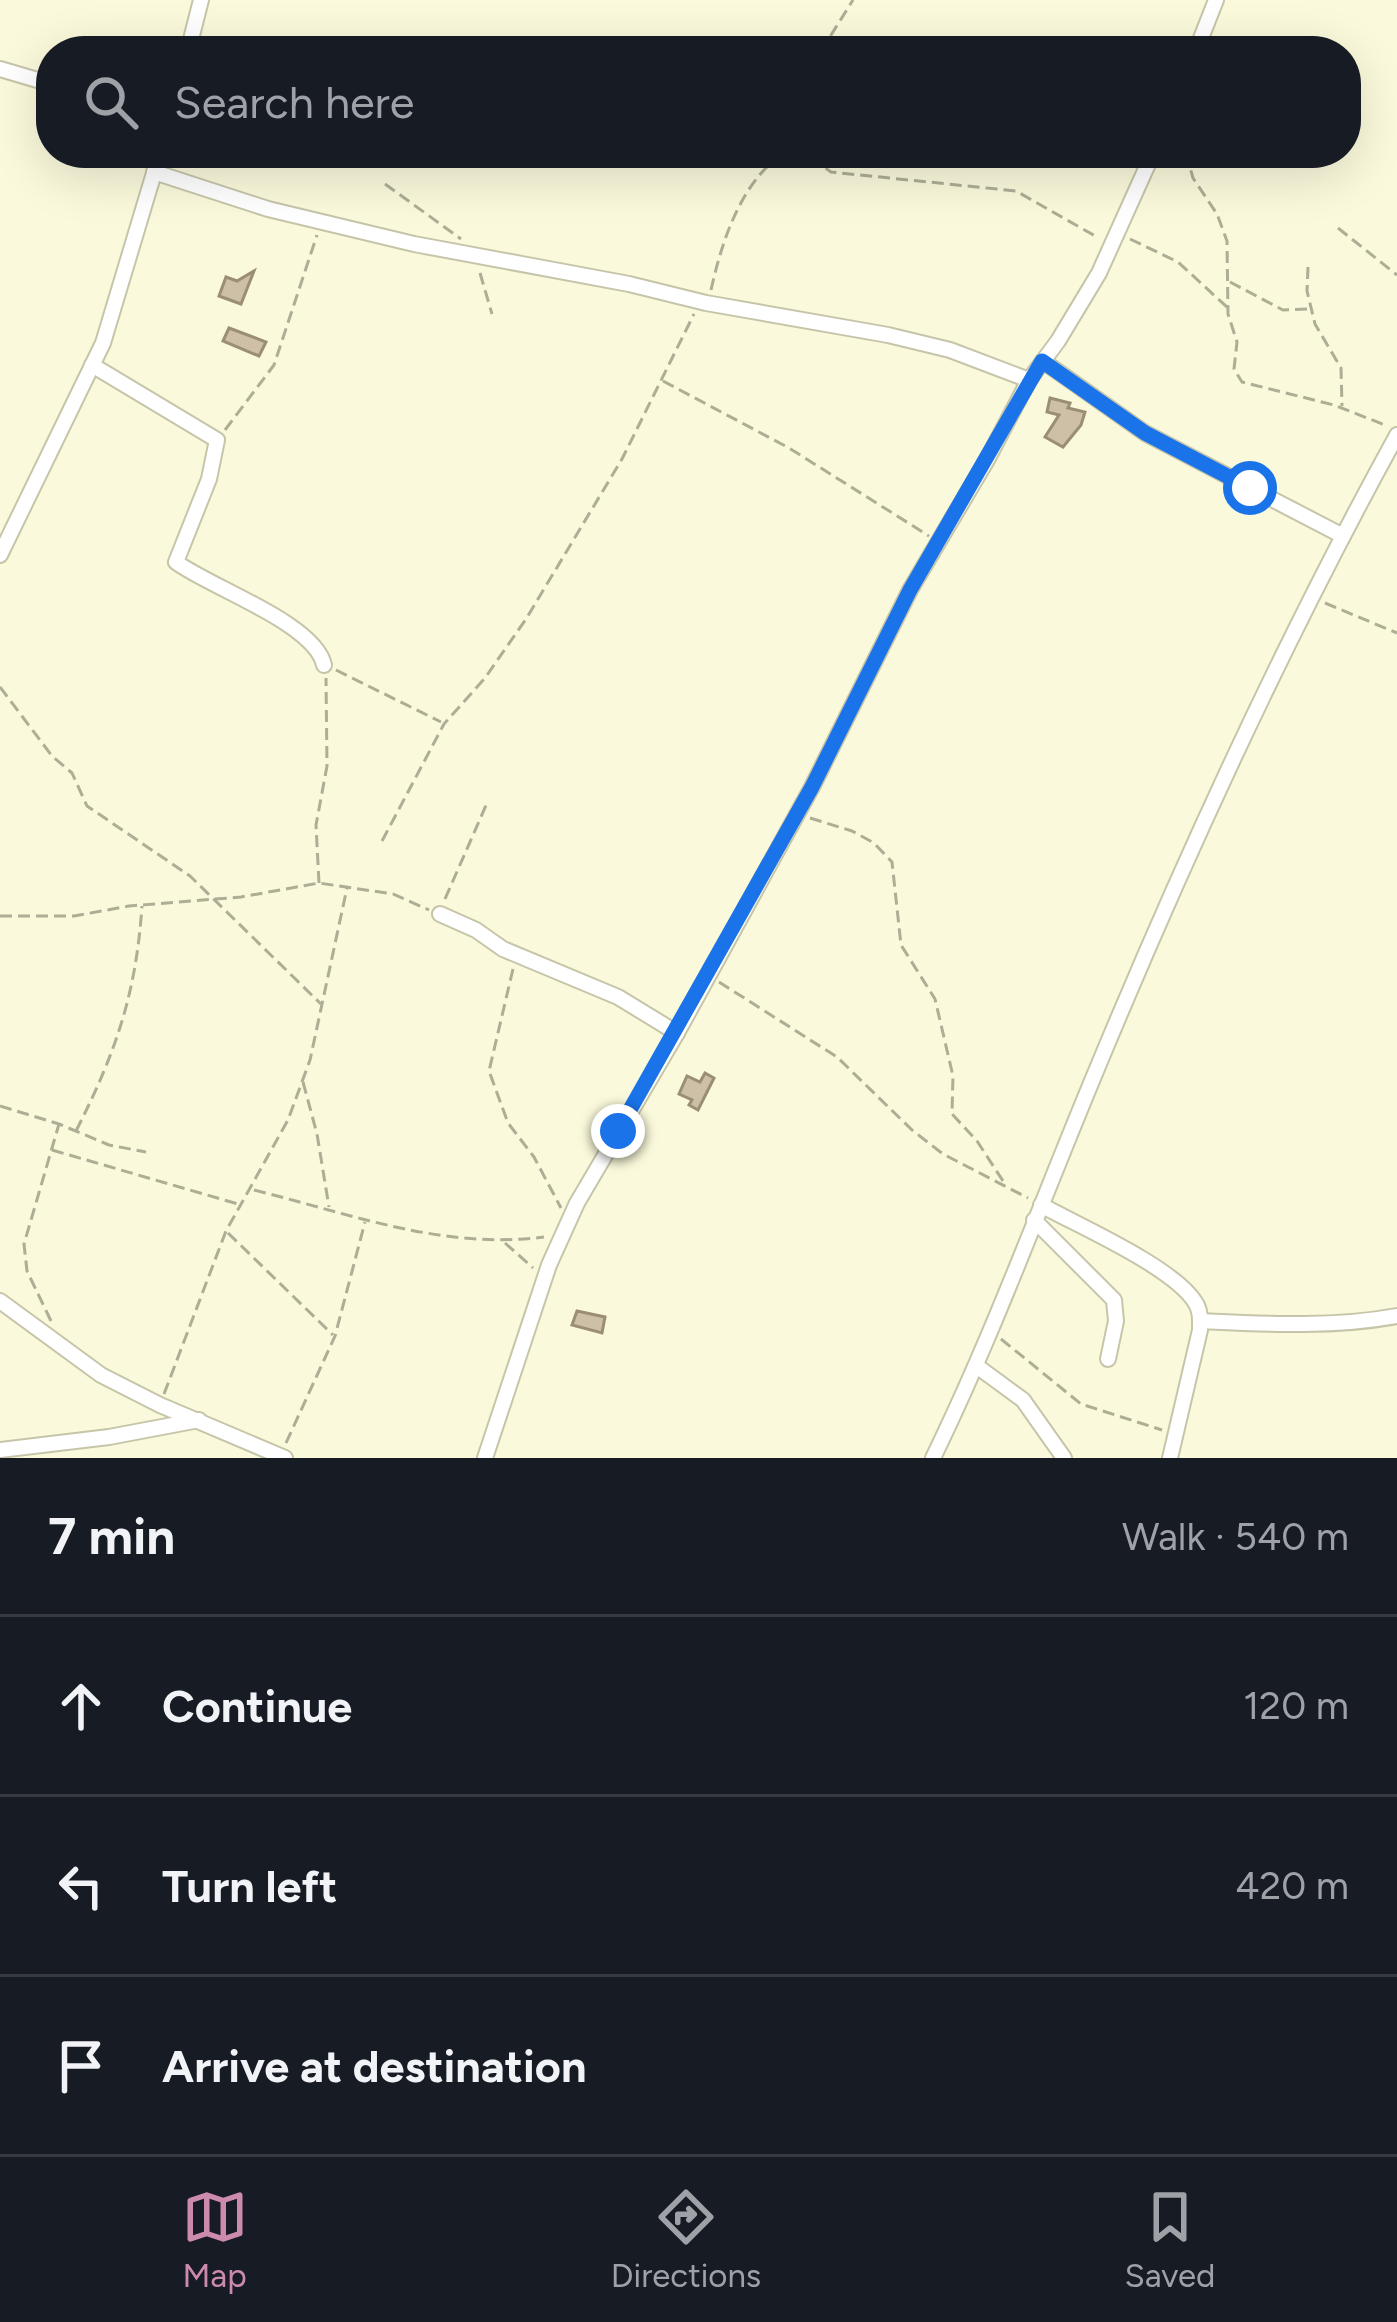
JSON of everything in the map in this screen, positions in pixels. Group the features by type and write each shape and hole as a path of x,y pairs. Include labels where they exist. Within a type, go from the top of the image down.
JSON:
{"street":[{"path":"192,36 201,0"},
{"path":"1202,36 1216,0"},
{"path":"0,69 36,80"},
{"path":"0,555 103,343 155,168"},
{"path":"485,1458 568,1219 796,814 892,623 1028,380 1058,341 1114,240 1146,168"},
{"path":"154,172 322,222 703,303 929,345 1028,380"},
{"path":"1042,361 1145,433 1343,536"},
{"path":"92,365 217,440 215,459 176,562 308,640 322,654 324,665"},
{"path":"933,1458 978,1366 1037,1213 1226,767 1343,536 1391,461 1397,432"},
{"path":"440,914 517,955 618,998 676,1033"},
{"path":"1037,1213 1168,1278 1193,1298 1200,1321 1169,1458"},
{"path":"1037,1213 1114,1300 1116,1321 1108,1359"},
{"path":"0,1301 101,1375 160,1406 283,1457"},
{"path":"1200,1321 1290,1324 1397,1316"},
{"path":"978,1366 1023,1400 1064,1458"},
{"path":"0,1450 199,1420"}],"path":[{"path":"831,36 854,0"},
{"path":"382,841 444,724 526,619 622,459 703,303 740,206 767,168"},
{"path":"826,168 1016,191 1114,240 1178,262 1228,308"},
{"path":"1190,168 1228,241 1228,308 1237,341 1234,369 1242,382 1342,408 1397,432"},
{"path":"385,184 476,255 493,314"},
{"path":"217,440 274,365 322,222"},
{"path":"1338,228 1397,275"},
{"path":"1308,267 1318,331 1341,368 1342,408"},
{"path":"1228,282 1282,310 1312,309"},
{"path":"661,380 809,460 939,542"},
{"path":"1313,597 1397,633"},
{"path":"319,883 316,825 327,766 324,665 444,724"},
{"path":"0,687 52,756 71,773 87,806 173,863 322,1005"},
{"path":"0,916 74,916 319,883 393,894 440,914 487,803"},
{"path":"796,814 852,831 874,843 892,862 901,945 935,1000 953,1076 952,1114 977,1141 1005,1184 1037,1213"},
{"path":"160,1406 226,1231 288,1120 322,1005 347,886"},
{"path":"76,1131 125,1019 135,983 142,906"},
{"path":"517,955 489,1071 508,1123 534,1157 568,1219"},
{"path":"707,975 814,1039 943,1154 1005,1184"},
{"path":"302,1081 317,1134 329,1209"},
{"path":"0,1106 110,1145 146,1152"},
{"path":"59,1124 24,1255 63,1345"},
{"path":"52,1150 240,1204"},
{"path":"252,1190 435,1237 503,1242 562,1235"},
{"path":"283,1457 334,1336 365,1221"},
{"path":"226,1231 334,1336"},
{"path":"503,1242 531,1264 543,1289"},
{"path":"991,1331 1081,1404 1175,1435"}],"building":[{"path":"254,271 241,304 219,296 226,277 237,281"},
{"path":"229,328 266,342 259,356 223,341"},
{"path":"1050,398 1085,412 1063,447 1045,437 1059,415 1047,412"},
{"path":"705,1073 714,1078 698,1110 689,1105 692,1100 679,1094 687,1076 700,1082"},
{"path":"577,1311 605,1317 602,1333 572,1325"}],"route":[{"path":"618,1131 812,787 910,590 1042,361 1145,433 1250,488"}]}
